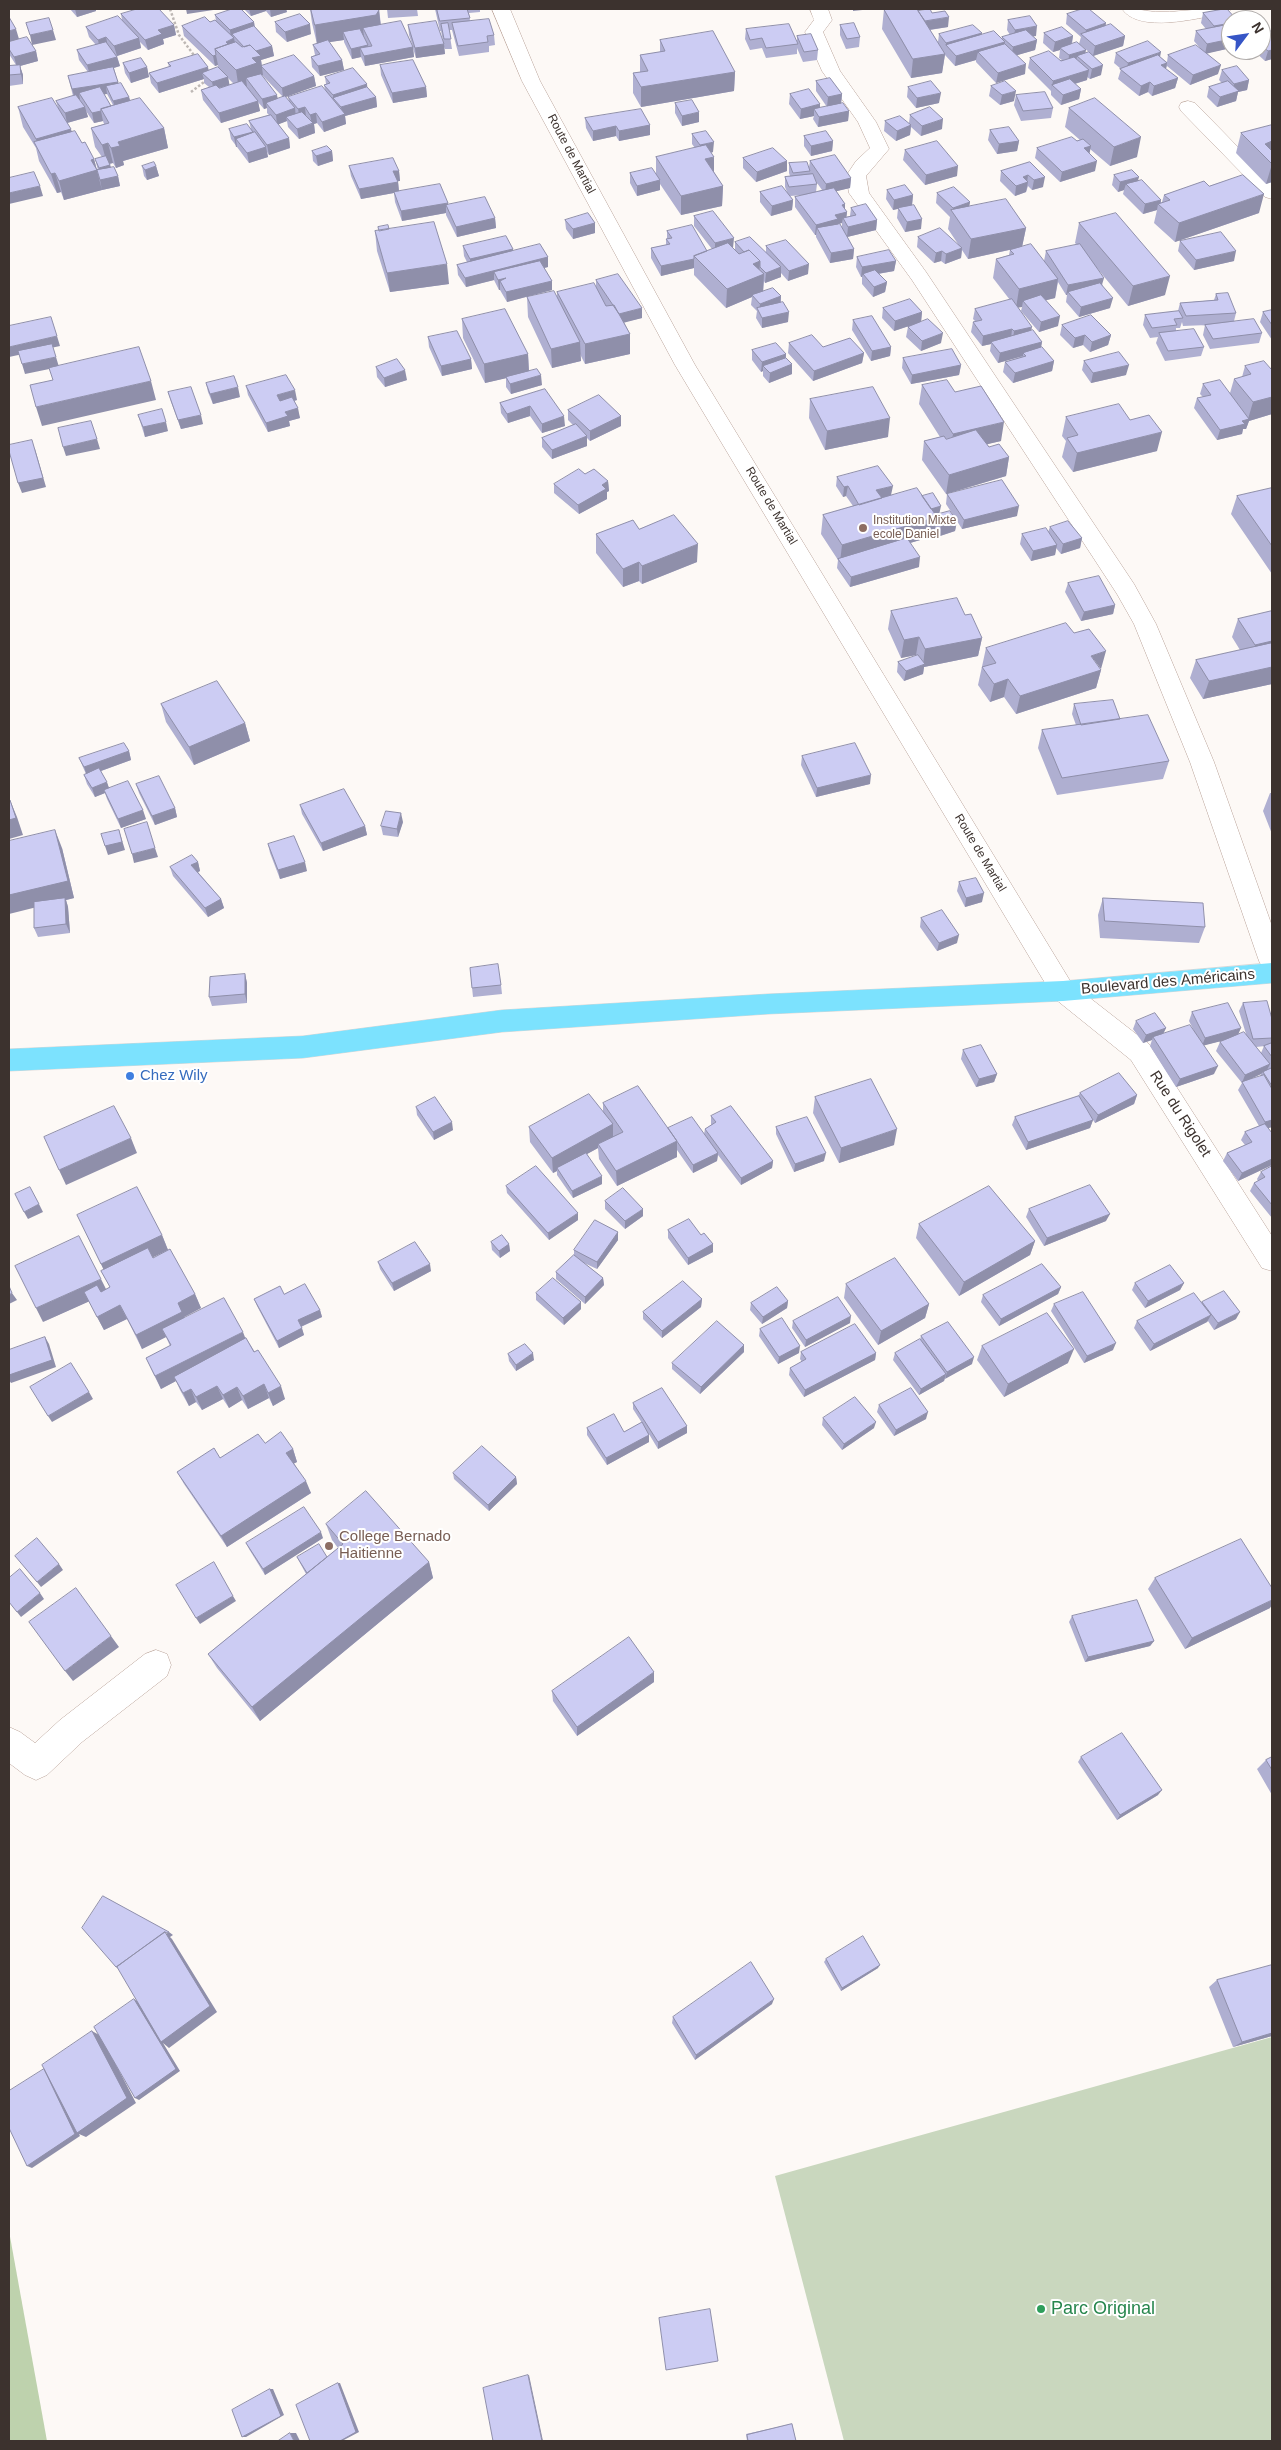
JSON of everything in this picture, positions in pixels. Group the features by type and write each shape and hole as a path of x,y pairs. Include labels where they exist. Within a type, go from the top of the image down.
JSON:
{"main road":[{"name":"Boulevard des Américains","path":"9,1060 304,1047 502,1021 674,1010 1064,991 1272,973"}],"street":[{"name":"Route de Martial","path":"502,9 531,81 685,364 1064,991"},
{"path":"819,9 823,20 814,32 830,71 867,122 880,149 863,165 856,176 859,193 919,276 1126,590 1145,624 1202,762 1272,961"},
{"path":"1131,9 1136,14 1156,18 1222,9"},
{"path":"1188,107 1272,193"},
{"name":"Rue du Rigolet","path":"1064,991 1140,1052 1272,1259"},
{"path":"9,1743 36,1764 70,1731 156,1665"}],"path":[{"path":"170,9 176,32 188,50 202,63"},
{"path":"191,92 201,82 215,76"}],"green space":[{"name":"Parc Original","path":"1272,2037 1272,2441 844,2441 775,2176"},
{"path":"9,2231 47,2441 9,2441"}],"building":[{"path":"137,9 159,9 174,25 158,30 162,34 145,40 121,14"},
{"path":"232,9 241,9 254,22 230,30 215,15"},
{"path":"311,9 379,10 376,15 315,25"},
{"path":"437,9 467,9 470,18 440,21"},
{"path":"884,9 917,9 945,54 913,59"},
{"path":"930,9 932,13 945,11 949,17 925,21 918,11"},
{"path":"1082,9 1089,9 1106,23 1086,30 1067,14"},
{"path":"1224,9 1228,10 1221,10 1221,25 1214,26 1203,13"},
{"path":"300,14 310,24 285,32 275,22"},
{"path":"118,16 139,38 114,46 106,37 98,40 86,27"},
{"path":"1030,16 1037,26 1015,30 1008,20"},
{"path":"9,17 16,29 9,31"},
{"path":"205,17 210,22 215,20 234,38 226,42 228,44 215,49 216,55 213,56 182,26"},
{"path":"49,18 53,30 30,35 26,23"},
{"path":"489,19 494,35 487,36 488,42 458,46 452,23"},
{"path":"401,21 413,47 364,56 360,48 372,46 363,28"},
{"path":"436,21 444,44 415,48 408,25"},
{"path":"448,23 451,39 444,39 441,24"},
{"path":"854,23 860,37 847,39 840,25"},
{"path":"789,24 798,44 766,48 762,38 750,40 746,29"},
{"path":"1111,24 1125,36 1095,46 1081,34"},
{"path":"973,25 982,33 946,43 939,34"},
{"path":"254,26 272,46 256,51 250,45 244,47 232,34"},
{"path":"1221,26 1221,41 1207,44 1196,31"},
{"path":"1062,27 1073,36 1055,42 1044,33"},
{"path":"360,29 368,45 351,49 343,32"},
{"path":"1026,30 1037,40 1013,47 1002,37"},
{"path":"713,31 735,72 641,87 633,73 648,71 640,55 665,51 660,40"},
{"path":"994,31 1005,42 956,56 946,45"},
{"path":"1271,31 1272,31 1271,50"},
{"path":"811,34 818,50 804,52 797,36"},
{"path":"27,37 36,51 14,57 9,49 9,42"},
{"path":"328,40 342,60 318,66 311,57 320,54 313,45"},
{"path":"1148,41 1161,52 1128,63 1116,53"},
{"path":"106,42 117,57 87,65 77,50"},
{"path":"236,42 242,47 250,45 261,56 252,58 257,63 236,70 215,49"},
{"path":"1077,42 1086,50 1069,55 1060,48"},
{"path":"1005,44 1026,64 998,73 978,52"},
{"path":"1196,45 1221,65 1193,75 1168,55"},
{"path":"1049,51 1061,61 1074,57 1089,70 1053,81 1030,58"},
{"path":"1089,52 1103,65 1092,69 1077,56"},
{"path":"198,54 208,67 157,83 149,73 171,66 168,63"},
{"path":"294,55 314,76 282,88 261,66"},
{"path":"1158,55 1167,63 1161,65 1178,78 1154,86 1150,82 1141,86 1120,69"},
{"path":"141,58 147,67 129,73 123,63"},
{"path":"413,60 426,87 392,93 380,65"},
{"path":"20,65 21,74 9,75 9,66"},
{"path":"1237,66 1249,80 1234,84 1222,70"},
{"path":"113,67 118,82 72,89 68,76"},
{"path":"218,67 228,77 212,82 202,73"},
{"path":"353,68 367,84 333,95 324,85 330,83 325,77"},
{"path":"261,74 277,95 262,99 246,78"},
{"path":"830,78 842,94 828,97 816,81"},
{"path":"1070,79 1081,89 1063,95 1052,85"},
{"path":"242,81 258,101 219,113 201,90 216,85 219,88"},
{"path":"931,81 941,93 917,98 908,87"},
{"path":"1005,81 1016,91 1002,95 991,86"},
{"path":"1228,81 1239,91 1220,97 1209,87"},
{"path":"121,83 129,97 113,101 106,86"},
{"path":"322,86 345,114 322,122 316,113 310,115 305,107 298,109 288,97"},
{"path":"100,87 111,106 92,113 79,93"},
{"path":"367,87 376,97 341,107 333,98"},
{"path":"809,89 820,104 801,109 790,94"},
{"path":"1045,92 1053,108 1023,111 1016,95"},
{"path":"76,95 85,107 65,113 56,101"},
{"path":"285,96 295,108 276,115 266,103"},
{"path":"52,98 71,129 36,139 18,107"},
{"path":"140,98 164,128 118,142 120,146 111,148 108,143 102,145 91,128 109,123 101,109"},
{"path":"1095,98 1141,137 1114,147 1069,108"},
{"path":"692,100 699,112 682,116 675,103"},
{"path":"843,103 849,111 819,117 814,109"},
{"path":"930,107 943,119 922,126 910,115"},
{"path":"641,109 650,125 619,131 616,126 593,131 585,118"},
{"path":"302,112 313,123 297,129 286,117"},
{"path":"271,115 289,138 267,145 249,121"},
{"path":"900,116 911,125 897,131 885,121"},
{"path":"247,124 253,132 234,137 229,129"},
{"path":"1272,125 1272,141 1265,144 1272,151 1272,164 1241,133"},
{"path":"1009,127 1019,141 999,144 990,130"},
{"path":"75,131 82,143 85,142 94,159 91,160 97,170 59,181 55,173 51,174 34,142"},
{"path":"706,131 714,142 700,145 692,134"},
{"path":"826,131 833,141 811,146 804,136"},
{"path":"255,132 266,147 247,153 236,139"},
{"path":"1072,137 1077,141 1083,139 1091,146 1084,148 1097,161 1062,172 1037,148"},
{"path":"937,141 958,166 926,175 905,150"},
{"path":"706,145 714,157 705,159 723,186 681,196 656,157"},
{"path":"327,146 332,151 316,156 312,151"},
{"path":"773,148 787,161 757,172 743,158"},
{"path":"835,155 851,178 826,184 810,161"},
{"path":"106,156 110,165 99,168 95,159"},
{"path":"393,158 399,171 393,171 398,182 359,189 349,166"},
{"path":"154,162 156,166 145,170 142,166"},
{"path":"807,162 810,171 793,173 789,163"},
{"path":"1030,162 1045,177 1034,180 1028,175 1023,177 1028,182 1016,186 1001,171"},
{"path":"114,167 118,176 100,180 97,170"},
{"path":"652,168 660,180 637,186 630,173"},
{"path":"1132,170 1139,177 1120,182 1114,175"},
{"path":"34,172 40,186 9,193 9,178"},
{"path":"813,174 817,184 789,187 785,177"},
{"path":"1243,175 1264,194 1179,223 1158,204 1170,200 1164,195 1204,181 1209,186"},
{"path":"1142,180 1161,200 1145,204 1126,184"},
{"path":"440,184 448,203 401,211 394,192"},
{"path":"905,185 913,195 894,200 887,190"},
{"path":"782,186 793,200 772,206 760,192"},
{"path":"954,187 970,202 953,208 937,193"},
{"path":"834,188 845,204 842,205 847,212 835,215 838,219 816,225 795,197"},
{"path":"485,197 495,218 456,227 446,205"},
{"path":"1006,199 1026,228 971,239 951,210"},
{"path":"866,204 877,220 848,227 843,218 856,215 851,208"},
{"path":"914,205 922,219 907,222 898,208"},
{"path":"713,211 734,238 715,243 694,216"},
{"path":"588,213 595,223 573,229 565,220"},
{"path":"1116,213 1170,276 1133,286 1079,223"},
{"path":"434,222 447,264 387,273 375,231"},
{"path":"840,224 854,249 831,253 817,228"},
{"path":"388,225 389,229 379,231 378,227"},
{"path":"692,225 707,251 694,256 694,259 661,266 651,248 670,244 666,239 672,238 667,231"},
{"path":"940,228 962,248 946,254 942,251 936,253 918,237"},
{"path":"1221,232 1236,251 1196,260 1180,241"},
{"path":"506,236 513,249 470,259 463,246"},
{"path":"750,237 781,267 766,273 760,267 760,261 749,250 744,252 735,242"},
{"path":"786,240 809,264 789,271 766,246"},
{"path":"728,243 739,254 749,250 760,261 753,264 764,274 727,289 694,256"},
{"path":"540,244 548,257 465,278 457,265"},
{"path":"1031,244 1058,279 1019,289 996,259 1014,254 1010,250"},
{"path":"1080,244 1104,278 1068,285 1046,251"},
{"path":"889,250 896,261 862,267 857,257"},
{"path":"540,261 552,281 506,292 500,281 506,278 498,280 494,272"},
{"path":"875,270 887,282 874,287 863,274"},
{"path":"618,274 642,308 619,314 596,280"},
{"path":"594,283 606,306 614,305 630,334 585,344 557,292"},
{"path":"1100,283 1113,298 1081,307 1068,292"},
{"path":"773,288 781,296 760,304 752,295"},
{"path":"554,291 580,342 551,349 527,297"},
{"path":"1228,293 1236,313 1186,316 1180,303 1218,300 1216,294"},
{"path":"1041,295 1060,316 1041,322 1023,301"},
{"path":"910,299 922,312 895,321 883,308"},
{"path":"1012,299 1032,327 1014,331 1012,329 983,336 973,322 982,320 975,309"},
{"path":"783,302 789,312 762,318 757,308"},
{"path":"505,309 528,354 484,364 462,319"},
{"path":"1272,310 1272,325 1263,312"},
{"path":"1179,311 1183,318 1174,319 1177,325 1152,328 1145,315"},
{"path":"1091,315 1111,335 1092,342 1085,335 1075,338 1062,325"},
{"path":"872,316 891,347 872,351 853,320"},
{"path":"51,317 57,336 9,347 9,326"},
{"path":"928,319 943,333 922,341 908,327"},
{"path":"1254,319 1262,333 1213,339 1205,325"},
{"path":"1194,329 1204,347 1168,351 1159,333"},
{"path":"1033,330 1042,342 1000,353 991,342"},
{"path":"457,331 471,359 441,366 428,337"},
{"path":"812,335 823,347 850,338 864,353 814,371 789,343"},
{"path":"776,343 786,354 762,362 752,350"},
{"path":"52,344 56,357 22,364 18,351"},
{"path":"139,347 151,381 36,407 30,385 53,380 49,368"},
{"path":"1042,347 1054,361 1015,373 1005,362 1026,356 1023,353"},
{"path":"952,349 961,365 912,375 903,358"},
{"path":"1119,352 1129,365 1093,373 1084,361"},
{"path":"786,358 792,364 770,373 763,366"},
{"path":"397,359 405,370 384,378 376,367"},
{"path":"1264,361 1272,368 1272,397 1253,402 1234,379 1251,374 1245,366"},
{"path":"537,369 541,375 510,384 506,377"},
{"path":"286,375 295,390 277,395 280,401 292,397 298,408 285,412 288,416 266,423 246,386"},
{"path":"234,376 238,387 210,394 206,383"},
{"path":"947,380 955,392 981,386 1004,422 953,434 922,385"},
{"path":"1220,380 1249,419 1242,421 1245,424 1220,430 1197,398 1211,395 1203,384"},
{"path":"191,387 201,415 178,420 168,392"},
{"path":"873,387 890,418 827,431 810,399"},
{"path":"545,389 564,416 542,424 530,406 507,414 500,403"},
{"path":"599,395 621,416 590,431 568,410"},
{"path":"1119,404 1130,420 1149,415 1162,432 1077,453 1067,438 1078,435 1066,417"},
{"path":"162,409 166,422 143,427 138,415"},
{"path":"91,421 97,439 63,447 58,428"},
{"path":"576,424 587,436 552,450 542,438"},
{"path":"976,430 989,447 999,444 1009,457 949,475 924,441 944,436 946,439"},
{"path":"32,440 43,478 18,483 9,445"},
{"path":"878,466 893,486 876,490 882,498 859,505 848,486 844,487 837,477"},
{"path":"579,469 585,474 594,469 608,481 602,485 606,489 578,505 554,484"},
{"path":"1002,480 1019,506 964,520 947,494"},
{"path":"917,488 937,517 842,545 823,515"},
{"path":"1272,488 1272,546 1237,496"},
{"path":"933,493 941,506 931,509 922,496"},
{"path":"950,511 957,521 941,526 935,515"},
{"path":"674,515 698,544 642,566 639,562 623,569 596,534 633,520 639,529"},
{"path":"1068,521 1082,538 1063,544 1050,527"},
{"path":"1046,528 1057,545 1033,551 1022,534"},
{"path":"907,538 920,557 851,577 838,559"},
{"path":"1099,576 1115,605 1084,612 1068,583"},
{"path":"957,598 965,615 971,614 982,638 925,649 919,637 904,640 891,611"},
{"path":"1272,611 1272,641 1255,645 1238,619"},
{"path":"1066,623 1074,633 1089,629 1106,651 1091,656 1101,670 1020,696 1008,679 994,684 982,667 996,663 986,648"},
{"path":"1272,643 1272,667 1209,681 1196,660"},
{"path":"918,655 925,664 906,671 898,662"},
{"path":"217,681 245,723 189,747 161,704"},
{"path":"1113,700 1120,719 1081,725 1074,704"},
{"path":"1148,715 1169,761 1062,778 1042,730"},
{"path":"124,743 129,751 84,767 79,758"},
{"path":"855,743 871,775 817,788 802,756"},
{"path":"99,768 107,782 92,788 84,775"},
{"path":"159,776 175,808 152,816 136,784"},
{"path":"128,781 143,810 118,819 104,790"},
{"path":"344,789 365,826 321,843 300,805"},
{"path":"9,800 16,818 9,820"},
{"path":"386,811 401,813 397,829 381,826"},
{"path":"147,822 155,848 132,854 124,829"},
{"path":"55,830 68,881 9,895 9,841"},
{"path":"119,830 122,842 105,846 101,834"},
{"path":"294,836 305,862 278,870 268,844"},
{"path":"192,855 198,862 191,865 221,899 205,908 170,867"},
{"path":"976,878 984,893 966,898 959,882"},
{"path":"65,898 66,924 34,928 34,902"},
{"path":"1103,898 1203,903 1205,927 1105,921"},
{"path":"942,910 959,935 939,943 921,918"},
{"path":"498,964 501,985 472,988 470,968"},
{"path":"245,974 245,994 209,997 210,977"},
{"path":"1267,1001 1272,1019 1272,1038 1253,1039 1243,1003"},
{"path":"1228,1003 1241,1028 1205,1038 1192,1012"},
{"path":"1155,1013 1166,1028 1146,1035 1136,1021"},
{"path":"1190,1025 1218,1066 1180,1079 1153,1037"},
{"path":"1244,1032 1270,1064 1245,1075 1220,1042"},
{"path":"1272,1043 1272,1057 1264,1046"},
{"path":"981,1045 997,1074 979,1079 963,1050"},
{"path":"1272,1068 1272,1086 1263,1072"},
{"path":"1119,1073 1137,1095 1098,1115 1080,1093"},
{"path":"1264,1075 1272,1089 1272,1120 1265,1122 1242,1082"},
{"path":"871,1079 897,1129 841,1148 815,1097"},
{"path":"638,1086 677,1141 616,1171 598,1144 623,1132 603,1103"},
{"path":"589,1094 613,1124 552,1158 529,1127"},
{"path":"1079,1096 1093,1120 1028,1142 1015,1117"},
{"path":"435,1097 452,1122 433,1132 416,1107"},
{"path":"114,1106 131,1138 59,1170 44,1137"},
{"path":"731,1106 773,1161 741,1178 705,1129 716,1122 711,1116"},
{"path":"692,1117 718,1153 693,1165 668,1128"},
{"path":"807,1117 826,1153 795,1164 776,1127"},
{"path":"1265,1124 1272,1133 1272,1159 1242,1173 1227,1153 1252,1142 1245,1132"},
{"path":"586,1153 602,1176 572,1191 557,1168"},
{"path":"536,1166 578,1213 548,1233 506,1186"},
{"path":"1272,1166 1272,1205 1254,1183 1265,1177 1261,1172"},
{"path":"1090,1185 1110,1214 1047,1238 1029,1209"},
{"path":"989,1186 1035,1241 964,1282 919,1224"},
{"path":"30,1187 39,1204 24,1212 15,1194"},
{"path":"137,1187 162,1235 101,1264 77,1215"},
{"path":"623,1188 643,1209 625,1221 605,1201"},
{"path":"689,1219 701,1235 704,1233 713,1244 688,1258 668,1230"},
{"path":"595,1220 618,1232 597,1262 574,1250"},
{"path":"502,1235 509,1244 499,1251 491,1242"},
{"path":"79,1236 101,1279 36,1308 15,1266"},
{"path":"415,1242 430,1264 392,1283 378,1262"},
{"path":"148,1248 153,1258 170,1249 195,1294 178,1303 182,1312 136,1335 120,1305 97,1317 84,1292 97,1285 101,1292 110,1287 101,1271"},
{"path":"574,1255 603,1278 585,1297 556,1272"},
{"path":"895,1258 929,1304 881,1331 846,1284"},
{"path":"1042,1264 1061,1287 1001,1319 983,1295"},
{"path":"1170,1265 1184,1283 1148,1301 1135,1283"},
{"path":"553,1278 581,1302 563,1318 536,1293"},
{"path":"683,1281 702,1299 662,1331 643,1312"},
{"path":"305,1284 320,1310 298,1320 302,1328 277,1341 254,1299 280,1286 284,1294"},
{"path":"777,1287 788,1301 763,1317 751,1303"},
{"path":"1224,1291 1240,1312 1218,1323 1202,1302"},
{"path":"1083,1292 1116,1343 1087,1356 1054,1304"},
{"path":"1194,1293 1211,1315 1154,1344 1137,1321"},
{"path":"838,1297 851,1316 806,1340 793,1321"},
{"path":"224,1298 243,1332 155,1376 146,1358 171,1345 162,1329"},
{"path":"1047,1313 1074,1349 1008,1384 982,1346"},
{"path":"782,1318 800,1346 779,1357 760,1329"},
{"path":"717,1321 744,1345 701,1387 672,1363"},
{"path":"948,1322 974,1357 947,1372 921,1336"},
{"path":"855,1324 876,1353 805,1390 790,1368 806,1359 801,1352"},
{"path":"45,1337 52,1360 9,1375 9,1350"},
{"path":"246,1338 254,1352 258,1350 281,1386 268,1393 264,1384 243,1396 237,1387 223,1395 217,1386 196,1397 191,1389 183,1393 174,1377"},
{"path":"920,1339 946,1374 921,1389 895,1353"},
{"path":"525,1344 533,1353 516,1365 508,1354"},
{"path":"71,1363 89,1392 48,1416 30,1387"},
{"path":"662,1388 687,1426 658,1442 633,1403"},
{"path":"911,1388 928,1412 896,1430 879,1405"},
{"path":"855,1397 876,1422 844,1444 823,1418"},
{"path":"614,1414 624,1432 642,1422 649,1435 606,1458 587,1428"},
{"path":"281,1432 293,1449 286,1453 306,1481 221,1536 177,1472 214,1448 220,1458 258,1434 265,1443"},
{"path":"482,1446 516,1477 488,1505 453,1473"},
{"path":"366,1491 429,1562 252,1707 208,1654 343,1544 326,1524"},
{"path":"304,1507 321,1532 263,1569 246,1543"},
{"path":"37,1538 59,1564 37,1582 15,1556"},
{"path":"1241,1539 1272,1588 1272,1600 1192,1638 1155,1578"},
{"path":"319,1544 327,1557 307,1573 297,1557"},
{"path":"214,1562 233,1596 196,1618 176,1585"},
{"path":"20,1569 40,1593 17,1612 9,1602 9,1578"},
{"path":"76,1588 111,1636 65,1671 29,1622"},
{"path":"1137,1600 1154,1641 1088,1657 1072,1616"},
{"path":"629,1637 654,1672 577,1727 552,1691"},
{"path":"1122,1733 1162,1790 1120,1815 1081,1757"},
{"path":"1272,1757 1272,1770 1266,1760"},
{"path":"103,1896 169,1932 165,1932 116,1967 82,1928"},
{"path":"165,1932 210,2006 161,2042 117,1967"},
{"path":"863,1936 880,1965 842,1988 826,1959"},
{"path":"751,1962 774,1999 696,2055 673,2017"},
{"path":"1272,1965 1272,2033 1242,2042 1217,1980"},
{"path":"134,1999 176,2069 135,2098 94,2027"},
{"path":"92,2031 127,2098 77,2133 42,2065"},
{"path":"44,2069 75,2134 27,2166 9,2128 9,2091"},
{"path":"710,2309 718,2361 666,2370 659,2318"},
{"path":"528,2375 542,2441 493,2441 483,2388"},
{"path":"338,2383 356,2432 340,2441 310,2441 296,2405"},
{"path":"270,2389 281,2416 242,2437 232,2410"},
{"path":"792,2424 796,2441 748,2441 747,2435"},
{"path":"290,2433 294,2441 278,2441"}],"place":[{"name":"Institution Mixte ecole Daniel","path":"863,528"},
{"name":"Chez Wily","path":"130,1076"},
{"name":"College Bernado Haitienne","path":"329,1546"},
{"name":"Parc Original","path":"1041,2309"}]}
